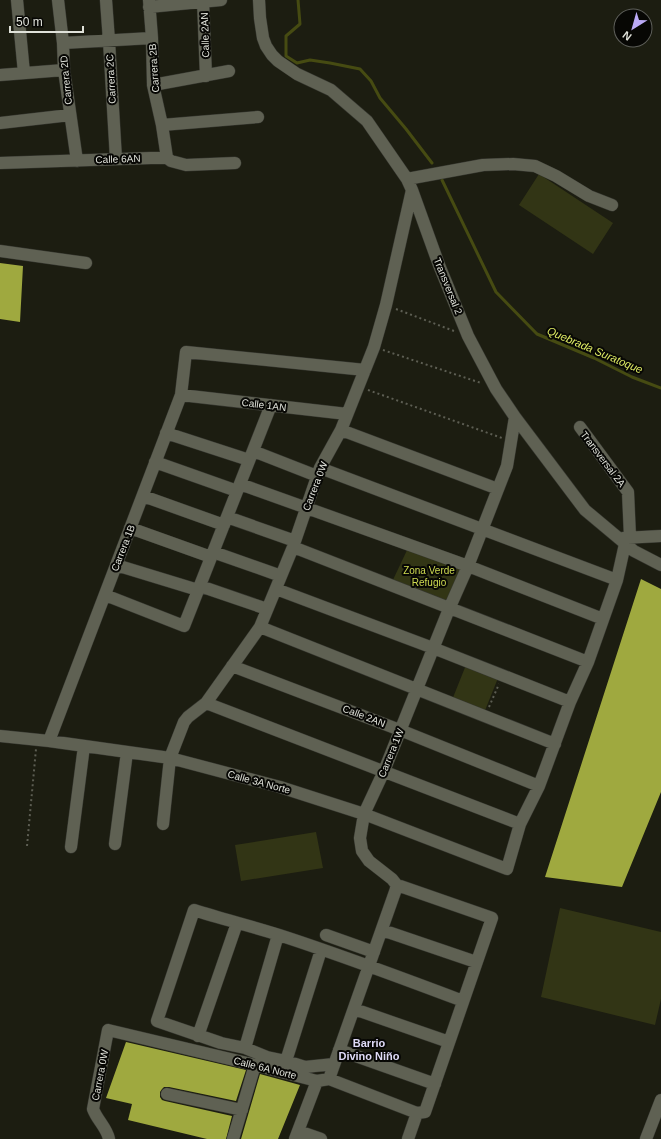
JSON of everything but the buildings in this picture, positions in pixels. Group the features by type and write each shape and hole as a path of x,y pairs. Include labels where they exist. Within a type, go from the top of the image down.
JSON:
{"street":[{"path":"17,0 24,73"},
{"name":"Carrera 2D","path":"58,0 63,43 64,70 77,161"},
{"name":"Carrera 2C","path":"106,0 116,158"},
{"path":"203,1 221,0"},
{"name":"Transversal 2","path":"259,0 260,18 266,46 272,55 283,65 297,74 331,90 367,121 407,179 468,336 496,389 515,417 585,510 624,540 634,551 661,565"},
{"name":"Calle 2AN","path":"149,4 203,1 206,76"},
{"name":"Carrera 2B","path":"149,4 152,38 153,85 162,125 167,158"},
{"path":"63,43 152,38"},
{"path":"0,75 64,70"},
{"path":"153,85 229,71"},
{"path":"0,123 70,115"},
{"path":"162,125 258,117"},
{"name":"Calle 6AN","path":"0,163 77,161 116,158 167,158 171,161 186,166 236,163"},
{"path":"407,179 483,165 512,164 535,166 556,176 589,196 612,205"},
{"name":"Carrera 0W","path":"164,824 170,758 184,722 206,703 260,627 294,544 319,472 341,430 374,347 386,305 412,190"},
{"path":"0,251 86,263"},
{"name":"Carrera 1B","path":"43,740 116,565 181,395 186,352 365,370"},
{"name":"Calle 1AN","path":"181,395 347,414"},
{"path":"104,595 184,626 271,405"},
{"name":"Carrera 1W","path":"396,889 396,884 392,879 369,861 362,851 360,838 364,814 384,771 449,609 468,566 507,466 515,417"},
{"name":"Transversal 2A","path":"507,869 520,824 539,786 570,702 588,662 617,580 624,540 628,492 580,427"},
{"path":"341,430 498,489"},
{"path":"166,433 319,472 617,580"},
{"path":"155,462 306,508 468,566 603,619"},
{"path":"142,496 294,544 449,609 588,662"},
{"path":"130,528 281,576"},
{"path":"624,540 661,536"},
{"path":"116,565 267,609"},
{"path":"276,589 434,648 570,702"},
{"path":"260,627 555,744"},
{"name":"Calle 2AN","path":"232,666 400,730 539,786"},
{"path":"206,703 520,824"},
{"name":"Calle 3A Norte","path":"0,736 43,740 170,758 280,787 364,814 507,869"},
{"path":"70,847 84,746"},
{"path":"115,844 126,752"},
{"path":"329,1079 396,889 400,886 492,918 425,1112 417,1113 408,1139"},
{"path":"334,1064 305,1067 267,1057 245,1048 198,1036 157,1021 194,910 278,935 369,966 463,1001"},
{"path":"198,1036 237,923"},
{"path":"382,930 476,962"},
{"path":"245,1048 278,935"},
{"path":"326,935 374,952"},
{"path":"286,1061 321,950"},
{"path":"354,1009 449,1042"},
{"name":"Carrera 0W","path":"108,1030 93,1109 96,1116 108,1132 109,1139"},
{"name":"Calle 6A Norte","path":"108,1030 316,1081 329,1079 417,1113"},
{"path":"339,1050 435,1084"},
{"path":"233,1139 255,1065"},
{"path":"316,1081 296,1135 321,1139"},
{"path":"167,1094 242,1110"},
{"path":"646,1139 661,1100"}],"path":[{"path":"386,305 468,336"},
{"path":"374,347 496,389"},
{"path":"358,386 511,442"},
{"path":"485,716 502,675"},
{"path":"27,846 43,740"}],"green space":[{"path":"539,174 613,223 593,254 519,205"},
{"name":"Zona Verde Refugio","path":"409,546 462,565 445,605 391,584"},
{"path":"466,665 498,678 484,713 452,700"},
{"path":"316,832 323,868 241,881 235,845"},
{"path":"560,908 661,932 661,999 655,1025 541,997"}],"waterway":[{"name":"Quebrada Suratoque","path":"298,0 300,24 286,36 286,56 297,63 310,60 360,69 371,81 380,98 432,163"},
{"name":"Quebrada Suratoque","path":"442,180 496,292 537,334 594,358 632,377 661,388"}],"district":[{"name":"Barrio Divino Niño","path":"369,1049"}]}
